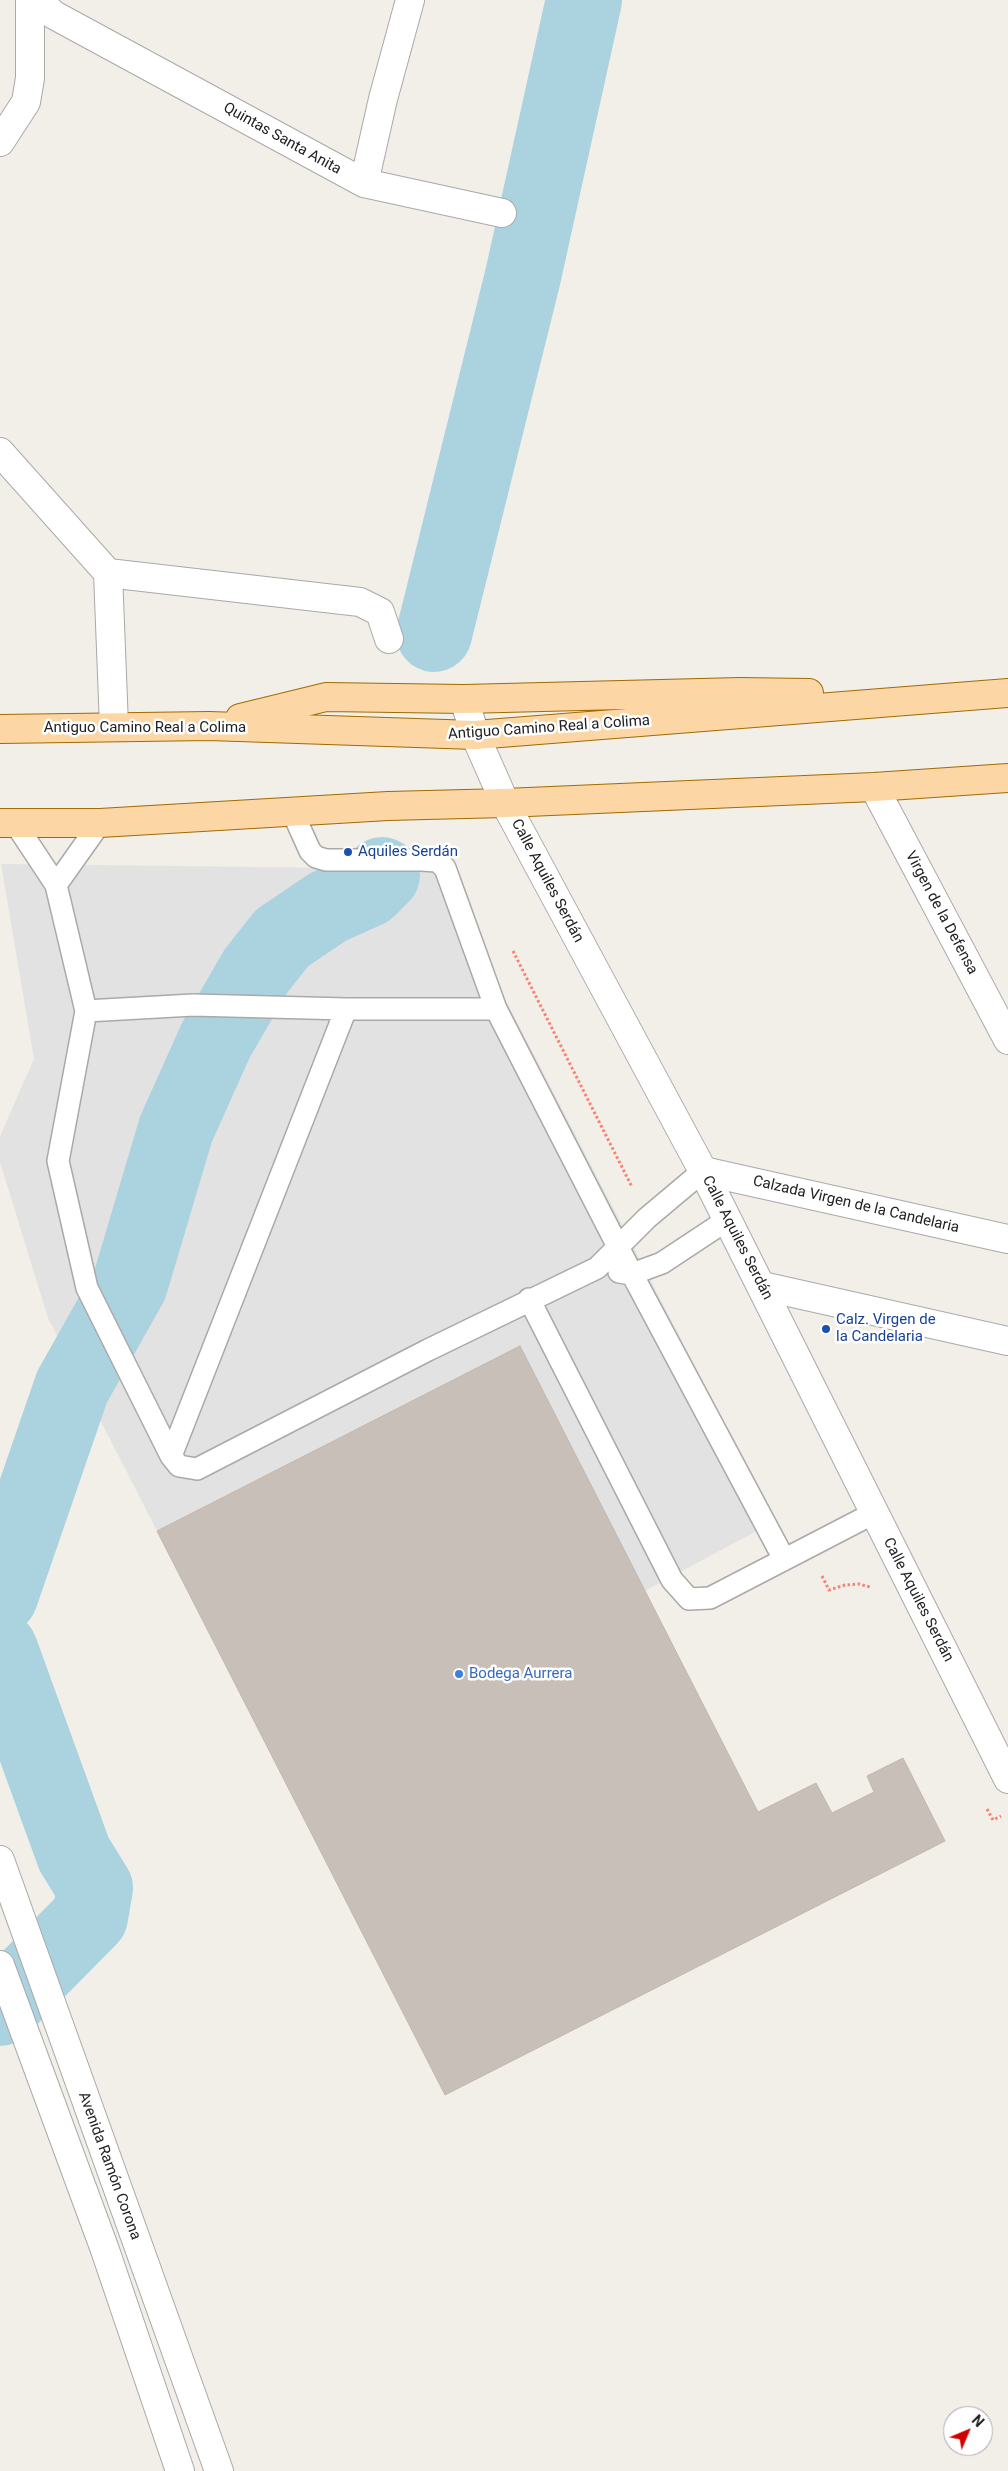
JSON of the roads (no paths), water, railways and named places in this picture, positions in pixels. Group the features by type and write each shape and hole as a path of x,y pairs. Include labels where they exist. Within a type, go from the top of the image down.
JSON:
{"main road":[{"path":"209,726 326,697 464,699 740,692 996,694"},
{"name":"Antiguo Camino Real a Colima","path":"0,729 209,726 475,736 996,694"},
{"path":"8,823 100,823 292,811 874,787 1008,778"}],"street":[{"path":"0,142 26,102 30,78 30,0"},
{"name":"Quintas Santa Anita","path":"37,0 54,15 364,183 502,213"},
{"path":"364,183 382,99 410,0"},
{"path":"0,452 108,573 114,726"},
{"path":"108,573 360,602 380,612 388,639"},
{"name":"Calle Aquiles Serdán","path":"464,699 475,736 505,803 703,1171 1008,1779"},
{"name":"Virgen de la Defensa","path":"874,787 1008,1040"},
{"name":"Calzada Virgen de la Candelaria","path":"703,1171 1008,1240"},
{"path":"762,1286 1008,1341"},
{"name":"Avenida Ramón Corona","path":"0,1860 8,1910 67,2050 219,2471"},
{"path":"0,1965 105,2250 180,2471"}],"lane":[{"path":"292,811 310,851 316,857 326,860 422,860 437,862 442,865 496,1009 632,1274 784,1559"},
{"path":"8,823 56,885 86,1011 58,1161 87,1288 171,1456 179,1466 197,1470 529,1299 597,1268 648,1218 703,1171"},
{"path":"56,885 100,823"},
{"path":"86,1011 193,1005 346,1009 496,1009"},
{"path":"171,1456 346,1009"},
{"path":"597,1268 632,1274 670,1258 728,1220"},
{"path":"529,1299 672,1580 689,1599 710,1598 874,1513"}],"waterway":[{"path":"434,634 523,276 584,0"},
{"path":"0,1596 72,1387 130,1284 176,1129 216,1040 256,971 282,938 328,907 368,889 382,875"},
{"path":"0,1650 74,1854 95,1888 90,1917 0,2008"}],"place":[{"name":"Aquiles Serdán","path":"348,852"},
{"name":"Calz. Virgen de la Candelaria","path":"826,1329"},
{"name":"Bodega Aurrera","path":"459,1674"}]}
